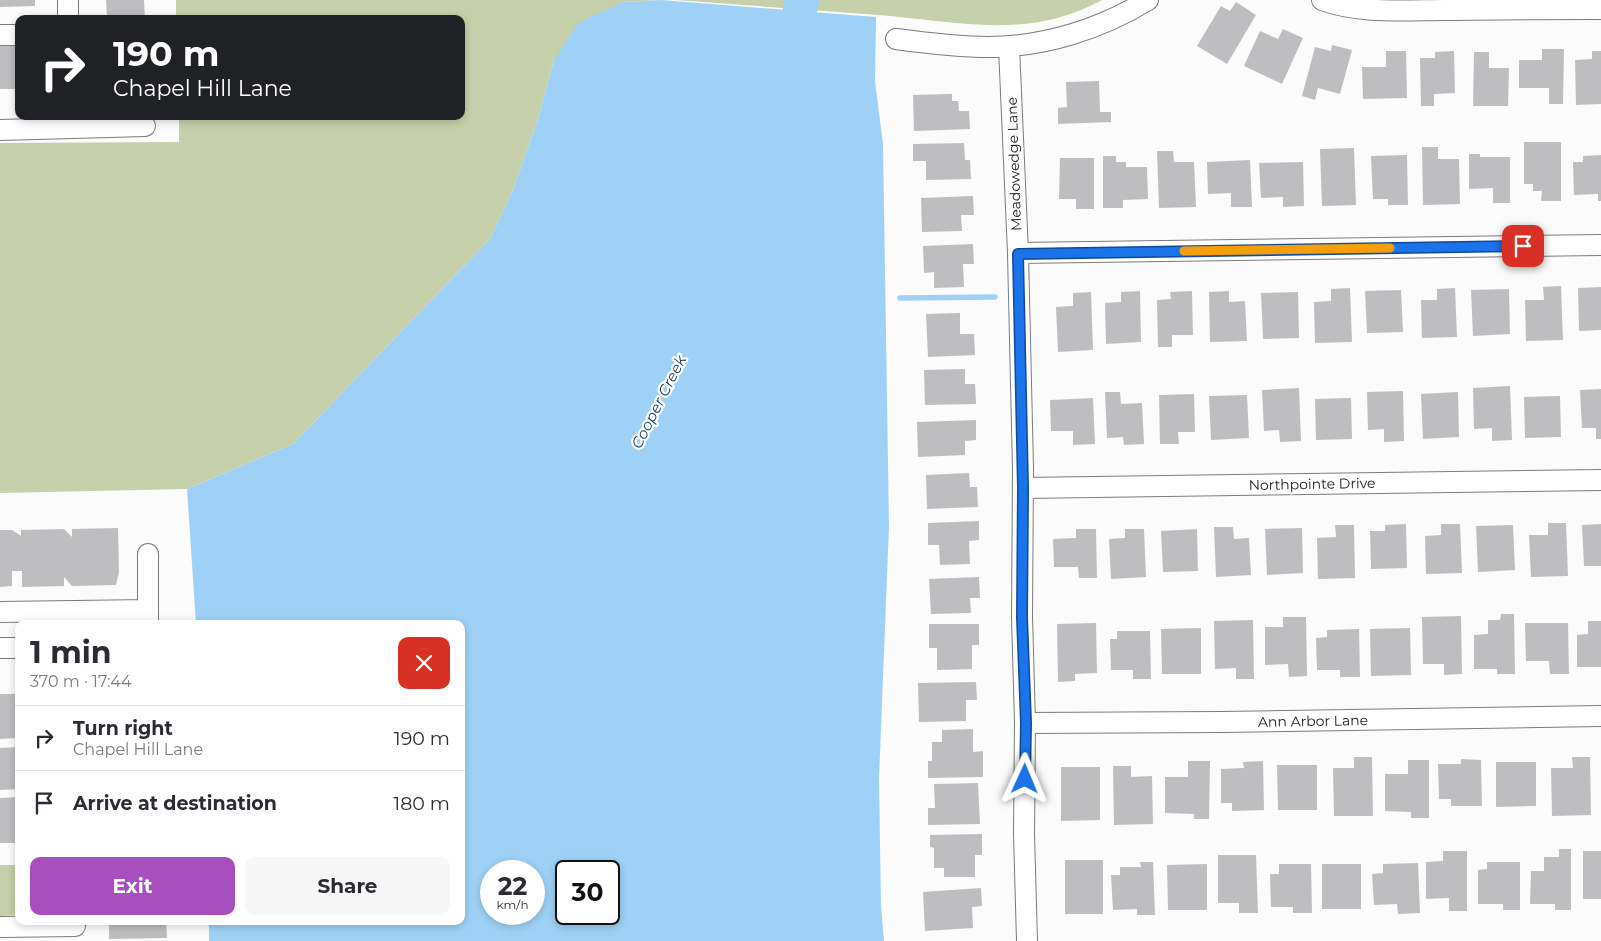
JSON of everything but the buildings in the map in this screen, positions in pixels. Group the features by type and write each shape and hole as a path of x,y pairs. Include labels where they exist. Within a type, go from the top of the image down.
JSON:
{"street":[{"path":"68,0 68,15"},
{"path":"896,39 987,47 1048,41 1087,30 1129,12 1148,0"},
{"path":"1322,0 1333,4 1362,8 1398,10 1601,9"},
{"path":"0,35 15,35"},
{"name":"Meadowedge Lane","path":"1009,46 1018,254 1023,488 1022,617 1026,723 1024,834 1027,941"},
{"path":"0,130 68,122 145,126"},
{"path":"1018,254 1601,245"},
{"name":"Northpointe Drive","path":"1023,488 1601,480"},
{"path":"0,612 148,617 148,554"},
{"path":"0,648 15,648"},
{"name":"Ann Arbor Lane","path":"1026,723 1601,716"},
{"path":"0,927 75,930"}],"green space":[{"path":"176,0 661,0 623,2 554,60 537,122 513,190 490,239 293,444 187,489 0,493 0,143 179,142 179,120 465,120 465,15 176,15"},
{"path":"676,0 1102,0 1074,13 1047,20 991,25"},
{"path":"0,865 15,865 15,915 0,916"}],"water":[{"path":"661,0 876,17 875,81 883,144 889,526 879,779 881,906 884,941 209,941 209,925 465,925 465,620 196,620 187,489 293,444 490,239 513,190 537,122 554,60 578,23 623,2"}],"waterway":[{"name":"Cooper Creek","path":"791,56 802,0"},
{"path":"900,298 995,297"}],"slow traffic":[{"path":"1184,251 1390,248"}],"route":[{"path":"1025,779 1026,723 1022,617 1023,488 1018,254 1523,246"}]}
